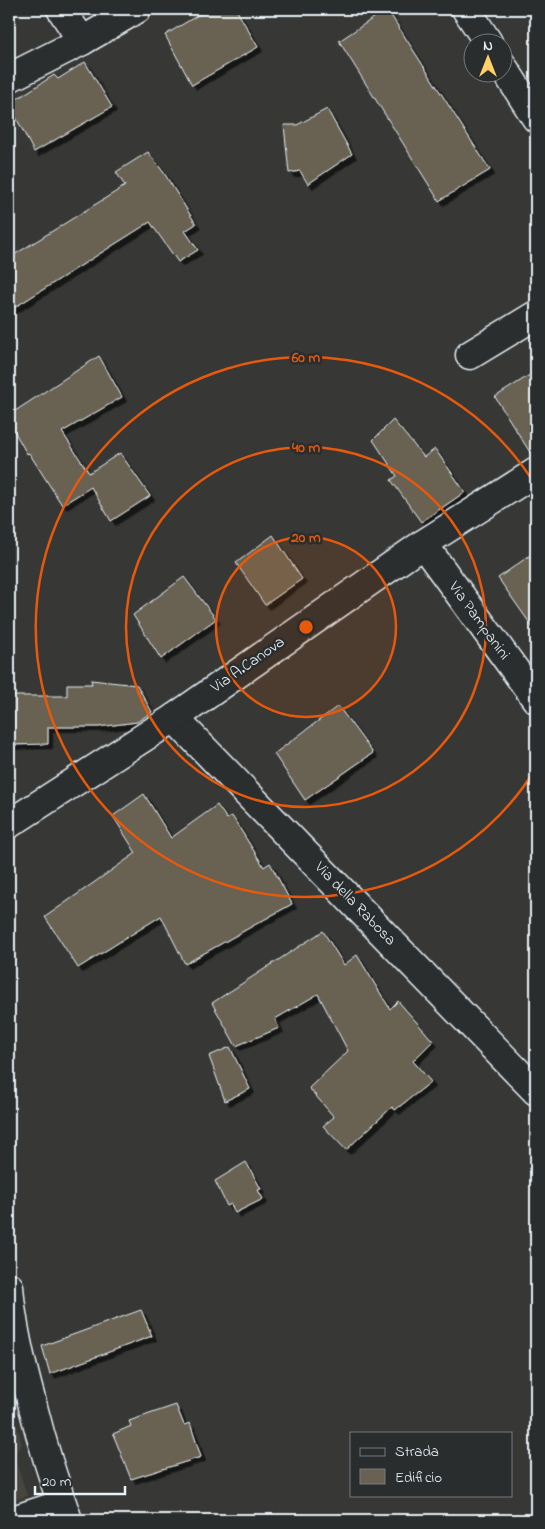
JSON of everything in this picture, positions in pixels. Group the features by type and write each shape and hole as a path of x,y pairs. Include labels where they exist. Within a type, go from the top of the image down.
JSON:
{"street":[{"path":"61,9 82,41"},
{"path":"9,78 82,41 137,9"},
{"path":"466,9 481,32"},
{"path":"512,81 536,118"},
{"path":"470,355 536,314"},
{"name":"Via A.Canova","path":"9,824 174,718 423,544 536,472"},
{"name":"Via Pampanini","path":"423,544 536,699"},
{"name":"Via della Rabosa","path":"174,718 536,1091"},
{"path":"9,1286 13,1323 24,1376 43,1447 65,1512 13,1520"}],"shaded area":[{"path":"9,1396 22,1444 17,1451 16,1461 27,1496 9,1502"}],"building":[{"path":"208,9 236,9 258,47 192,85 165,35"},
{"path":"387,9 490,170 439,201 339,41"},
{"path":"85,62 112,107 34,152 9,104 54,75 58,79"},
{"path":"327,109 352,154 308,184 300,171 289,173 284,125 297,125"},
{"path":"148,152 164,173 196,224 185,231 198,250 178,262 150,222 9,311 9,258 125,186 116,172"},
{"path":"99,356 122,397 62,432 89,473 120,453 150,496 111,521 91,487 62,505 29,453 27,454 9,422 9,415"},
{"path":"536,371 536,457 533,457 495,397"},
{"path":"393,420 424,457 435,449 465,492 421,522 391,480 397,476 373,440"},
{"path":"273,535 302,579 265,605 236,563"},
{"path":"536,551 536,632 498,578"},
{"path":"184,577 216,619 161,659 133,615"},
{"path":"91,680 137,685 152,712 137,722 98,727 48,727 48,744 9,745 9,696 67,696 67,684 92,684"},
{"path":"338,706 373,753 305,800 274,754"},
{"path":"144,794 171,838 217,805 227,819 232,816 264,867 270,863 292,904 185,964 161,916 78,968 45,917 136,853 113,816"},
{"path":"323,931 344,965 357,955 390,1009 398,1001 433,1041 413,1061 431,1082 395,1110 392,1107 346,1150 323,1126 334,1117 309,1088 348,1051 318,994 275,1019 279,1028 236,1046 212,1003"},
{"path":"230,1047 250,1089 225,1101 209,1056"},
{"path":"246,1162 261,1189 258,1190 263,1199 235,1213 231,1204 227,1206 215,1181"},
{"path":"141,1310 152,1336 50,1374 42,1346"},
{"path":"176,1405 184,1425 190,1423 201,1457 131,1479 113,1434 131,1426 129,1421"}]}
